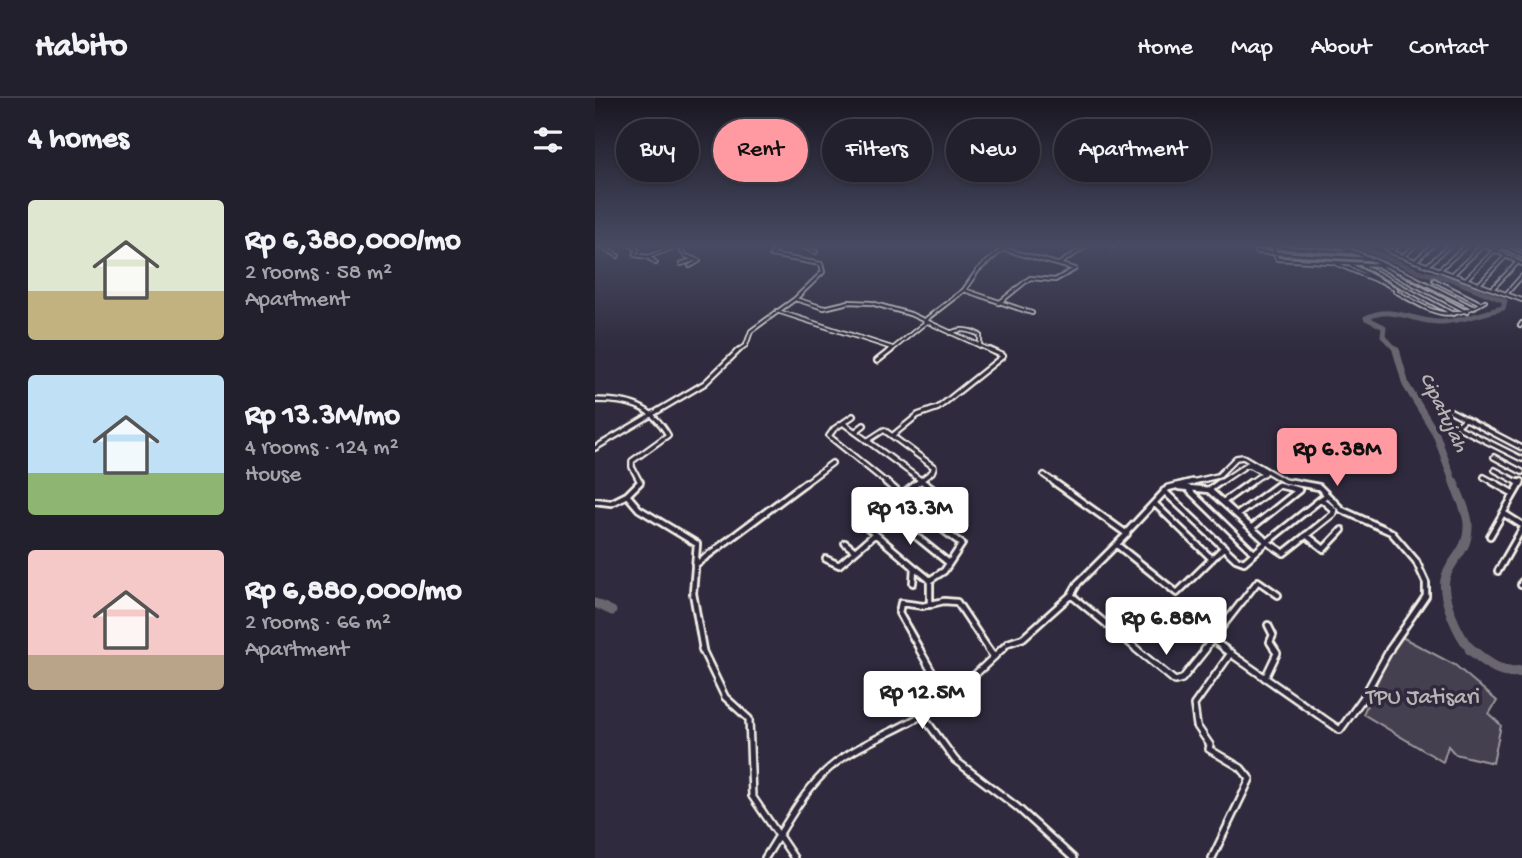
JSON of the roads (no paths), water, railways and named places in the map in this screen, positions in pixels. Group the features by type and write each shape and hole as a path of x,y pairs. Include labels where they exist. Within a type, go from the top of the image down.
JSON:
{"street":[{"path":"595,448 708,381 730,356 746,345 751,331 795,299 813,280"},
{"path":"877,361 911,336 925,321 964,290 971,280"},
{"path":"999,303 1027,280"},
{"path":"1380,280 1439,314 1467,313 1485,301"},
{"path":"1391,280 1453,313"},
{"path":"1406,280 1467,313"},
{"path":"1419,280 1474,308"},
{"path":"1435,280 1480,303"},
{"path":"1470,280 1521,299"},
{"path":"1479,284 1482,280"},
{"path":"1493,289 1502,280"},
{"path":"1507,294 1518,280"},
{"path":"1397,290 1403,287"},
{"path":"964,290 1032,313"},
{"path":"795,299 823,308 852,302 871,303 925,321 1003,356 938,408 918,415 892,436"},
{"path":"776,311 892,348"},
{"path":"950,333 961,329 980,335 980,346"},
{"path":"595,400 628,402 656,414 667,437 632,461 632,467 640,482 627,495 610,503 595,501"},
{"path":"1451,411 1522,448"},
{"path":"853,416 829,434 830,439 961,543 949,564 930,582"},
{"path":"1465,419 1458,425 1460,428 1522,459"},
{"path":"843,423 942,496"},
{"path":"855,432 864,425"},
{"path":"867,441 881,430 934,467 934,471 868,525 874,535 930,582"},
{"path":"765,858 806,794 834,765 923,716 1008,643 1023,638 1071,595 1077,583 1117,545 1164,491 1174,486 1218,476 1236,458 1246,457 1284,481 1319,487 1342,510 1391,532 1421,570 1427,588 1426,596 1398,634 1363,698 1341,730 1211,639"},
{"path":"1494,457 1522,472"},
{"path":"695,565 832,463"},
{"path":"1209,490 1248,464 1264,473 1223,502"},
{"path":"1490,536 1521,483 1495,470"},
{"path":"1044,475 1126,533"},
{"path":"1484,477 1514,494"},
{"path":"1237,515 1278,485 1299,490 1251,528"},
{"path":"1164,491 1240,562 1254,553 1267,542 1322,498 1335,512 1283,553 1267,542 1209,490 1174,486"},
{"path":"1188,488 1254,553"},
{"path":"627,495 642,511 695,542 697,546 693,593 702,649 725,697 748,719 752,751 751,791 761,813 794,858"},
{"path":"1154,503 1212,559"},
{"path":"885,511 949,564"},
{"path":"1498,571 1522,527 1503,513"},
{"path":"1306,535 1324,549 1342,530"},
{"path":"826,559 837,565 874,535"},
{"path":"845,543 855,551"},
{"path":"1117,545 1177,593 1224,547"},
{"path":"912,583 914,567"},
{"path":"1071,595 1175,681 1182,679 1258,581 1278,595"},
{"path":"930,582 930,605"},
{"path":"947,698 898,609 904,601 921,606 948,600 959,603 993,657"},
{"path":"1265,678 1277,653 1271,644 1273,635 1268,625"},
{"path":"1212,858 1251,779 1241,768 1209,749 1210,744 1201,737 1194,705 1231,653"},
{"path":"923,716 955,760 1017,807 1073,858"}],"waterway":[{"name":"Cipatujah","path":"1398,352 1383,336 1384,327 1366,318 1376,314 1395,313 1442,322 1503,308 1505,301 1454,280"},
{"name":"Cipatujah","path":"1396,350 1406,385 1436,434 1454,484"},
{"name":"Cipatujah","path":"1454,482 1466,513 1468,532 1464,547 1446,576 1445,593 1456,626 1472,650"},
{"path":"595,603 612,611"},
{"name":"Cipatujah","path":"1470,649 1500,669 1522,671"}],"park label":[{"name":"TPU Jatisari","path":"1423,698"}]}
